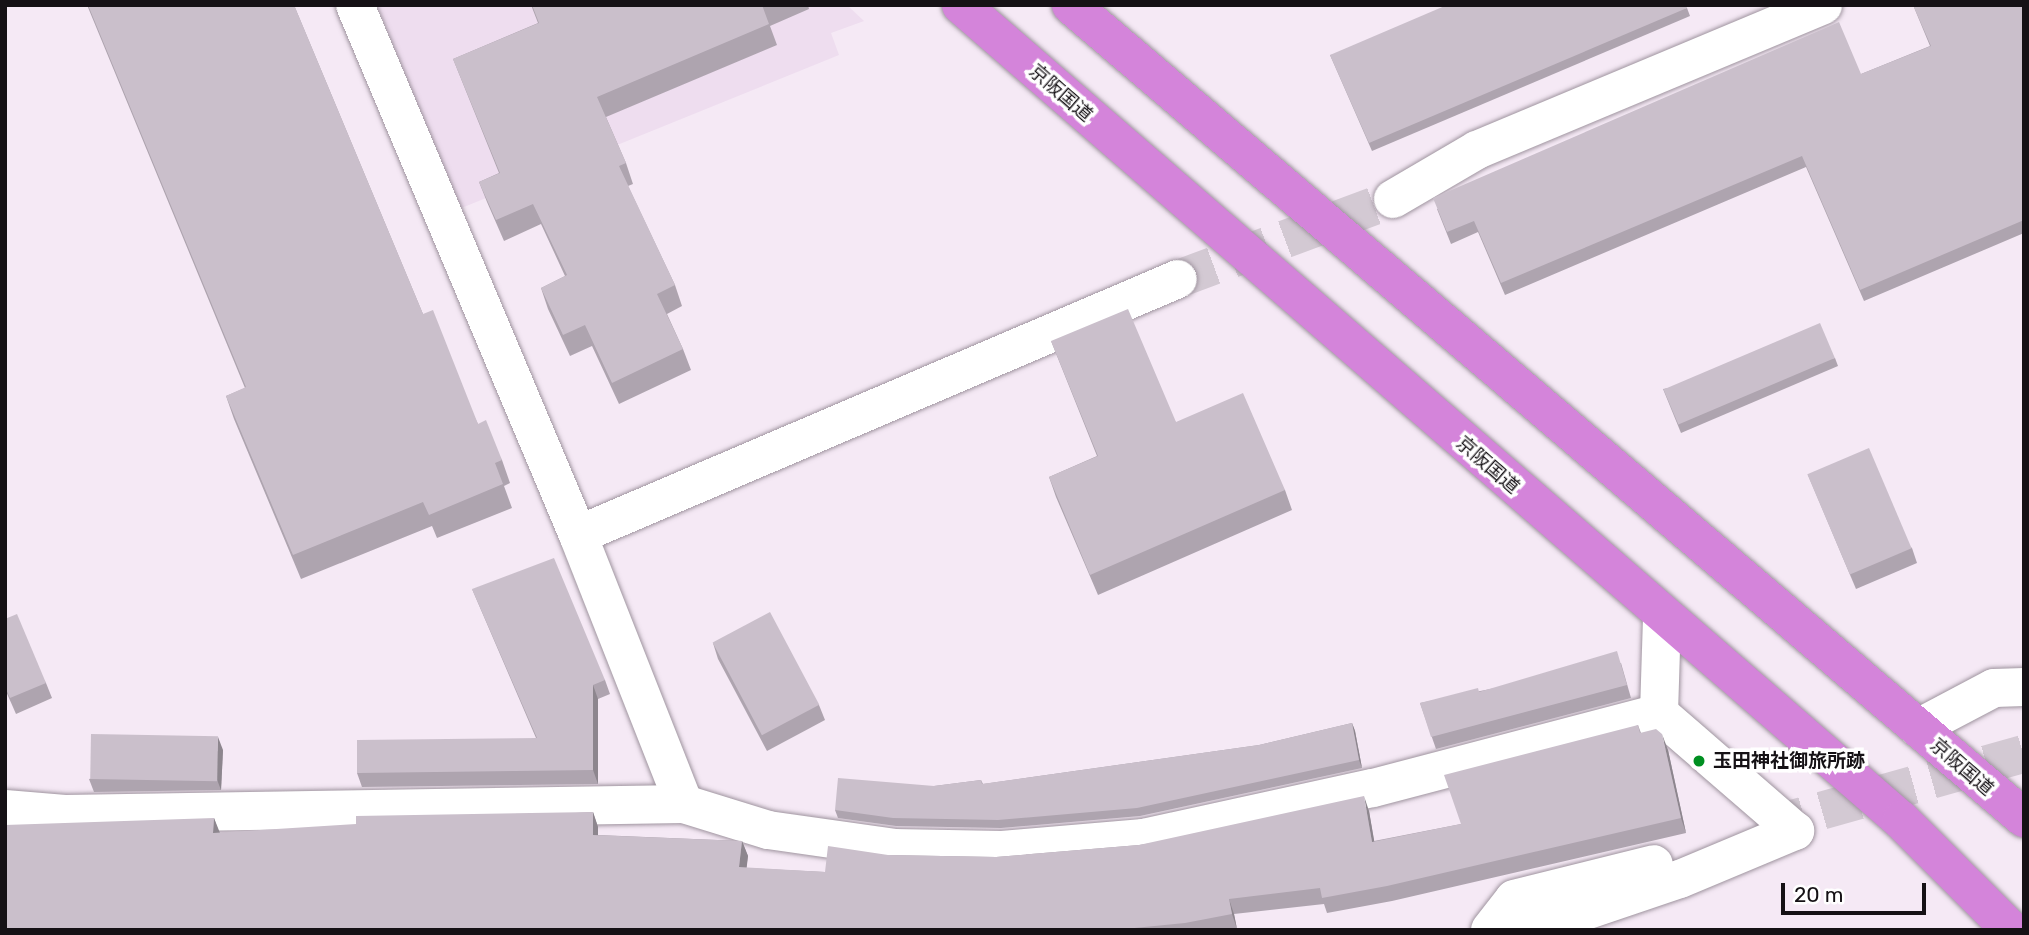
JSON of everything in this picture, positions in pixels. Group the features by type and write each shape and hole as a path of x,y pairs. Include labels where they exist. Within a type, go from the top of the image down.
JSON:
{"highway":[{"name":"京阪国道","path":"961,5 1662,617 1901,820 2011,930"},
{"name":"京阪国道","path":"1071,5 2024,818"}],"street":[{"path":"355,5 578,535 684,804"},
{"path":"1392,199 1477,150 1823,5"},
{"path":"578,535 1178,279"},
{"path":"1659,713 1662,617"},
{"path":"1918,728 1994,688 2024,687"},
{"path":"5,809 65,814 684,804 768,830 894,848 1002,850 1130,839 1373,788 1659,713"},
{"path":"1529,930 1680,879 1795,831 1659,713"},
{"path":"1490,930 1514,899 1722,846 1767,826"}],"shaded area":[{"path":"377,5 847,5 864,21 831,33 839,55 459,209"}],"building":[{"path":"88,5 294,5 423,314 433,310 478,424 486,420 502,460 495,463 503,484 429,515 423,502 293,555 226,396 246,387"},
{"path":"532,5 762,5 769,24 597,97 626,163 619,166 675,285 657,294 683,349 612,383 585,325 563,335 541,288 567,275 533,204 496,220 479,182 500,173 453,59 539,23"},
{"path":"1447,5 1686,5 1687,8 1369,143 1330,55"},
{"path":"1913,5 2024,5 2024,220 1860,290 1802,156 1501,283 1474,221 1447,232 1433,198 1839,22 1861,74 1931,46"},
{"path":"1128,309 1176,422 1243,393 1285,490 1090,575 1049,477 1098,456 1051,341"},
{"path":"1820,323 1835,358 1678,424 1664,389"},
{"path":"1869,448 1912,548 1850,575 1807,474"},
{"path":"554,558 605,680 593,685 593,770 357,773 357,740 537,738 472,589"},
{"path":"770,612 819,705 762,735 713,643"},
{"path":"17,614 46,683 10,698 5,687 5,619"},
{"path":"1617,651 1627,685 1431,737 1420,703 1478,688 1479,692"},
{"path":"1352,723 1359,760 1137,808 998,820 893,818 835,810 838,778 934,786 981,780 982,784 1259,745"},
{"path":"1638,725 1640,733 1656,729 1662,734 1681,818 1387,886 1322,898 1320,888 1229,899 1232,914 1185,923 1114,930 5,930 5,825 214,818 213,833 356,824 356,816 593,812 593,835 742,841 739,867 825,872 828,846 888,855 996,857 1139,845 1364,796 1372,842 1461,824 1444,775"},
{"path":"91,734 218,736 217,781 90,779"}],"tunnel":[{"path":"1178,279 1393,199"},
{"path":"1767,826 2024,754"}],"place":[{"name":"玉田神社御旅所跡","path":"1699,761"}]}
